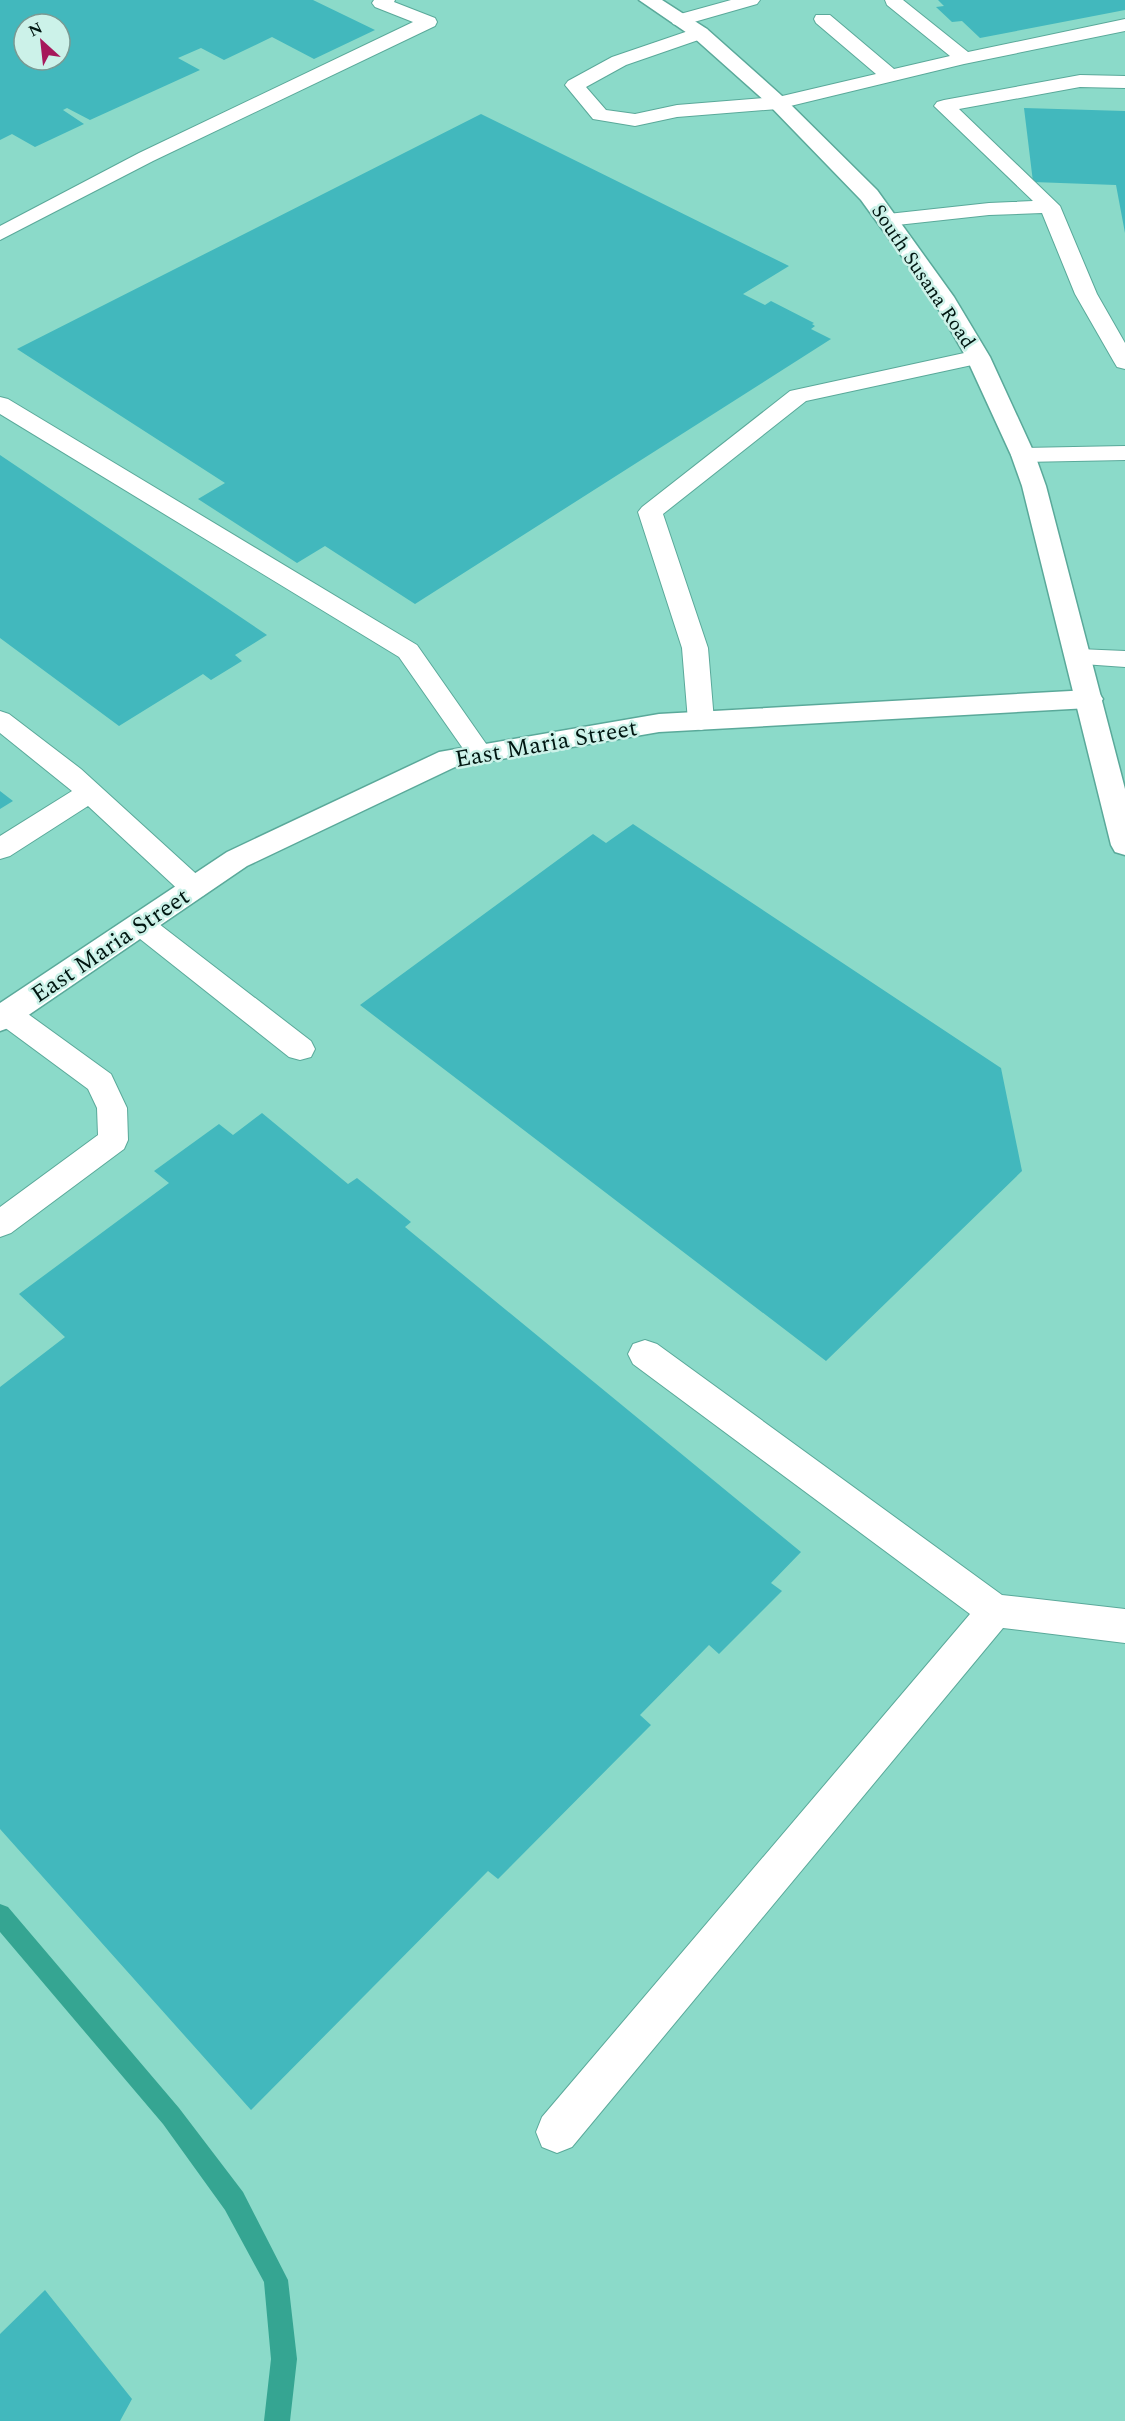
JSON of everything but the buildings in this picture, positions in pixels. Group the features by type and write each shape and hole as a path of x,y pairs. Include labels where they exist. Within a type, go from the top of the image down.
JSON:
{"street":[{"name":"South Susana Road","path":"649,0 700,33 778,103 869,195 943,297 978,357 1023,455 1034,486 1125,845"},
{"name":"East Maria Street","path":"4,1017 237,860 449,759 659,723 1089,699"}],"lane":[{"path":"4,227 428,22 381,3 386,0"},
{"path":"680,20 751,0"},
{"path":"893,1 964,58"},
{"path":"823,19 889,75"},
{"path":"700,33 619,61 575,85 600,115 635,120 676,111 778,103 964,58 1125,25"},
{"path":"1125,82 1080,81 944,106 1050,206 1086,294 1125,362"},
{"path":"888,220 989,209 1050,206"},
{"path":"701,721 696,648 650,512 798,396 978,357"},
{"path":"0,404 408,651 480,754"},
{"path":"1023,455 1125,453"},
{"path":"1078,657 1125,659"},
{"path":"0,720 90,792 194,888"},
{"path":"0,849 90,792"},
{"path":"140,924 300,1049"},
{"path":"0,1224 113,1140 112,1107 100,1082 4,1017"},
{"path":"645,1354 995,1611 1125,1626"},
{"path":"557,2132 995,1611"}],"waterway":[{"path":"0,1915 171,2116 234,2201 276,2280 284,2359 277,2421"}]}
